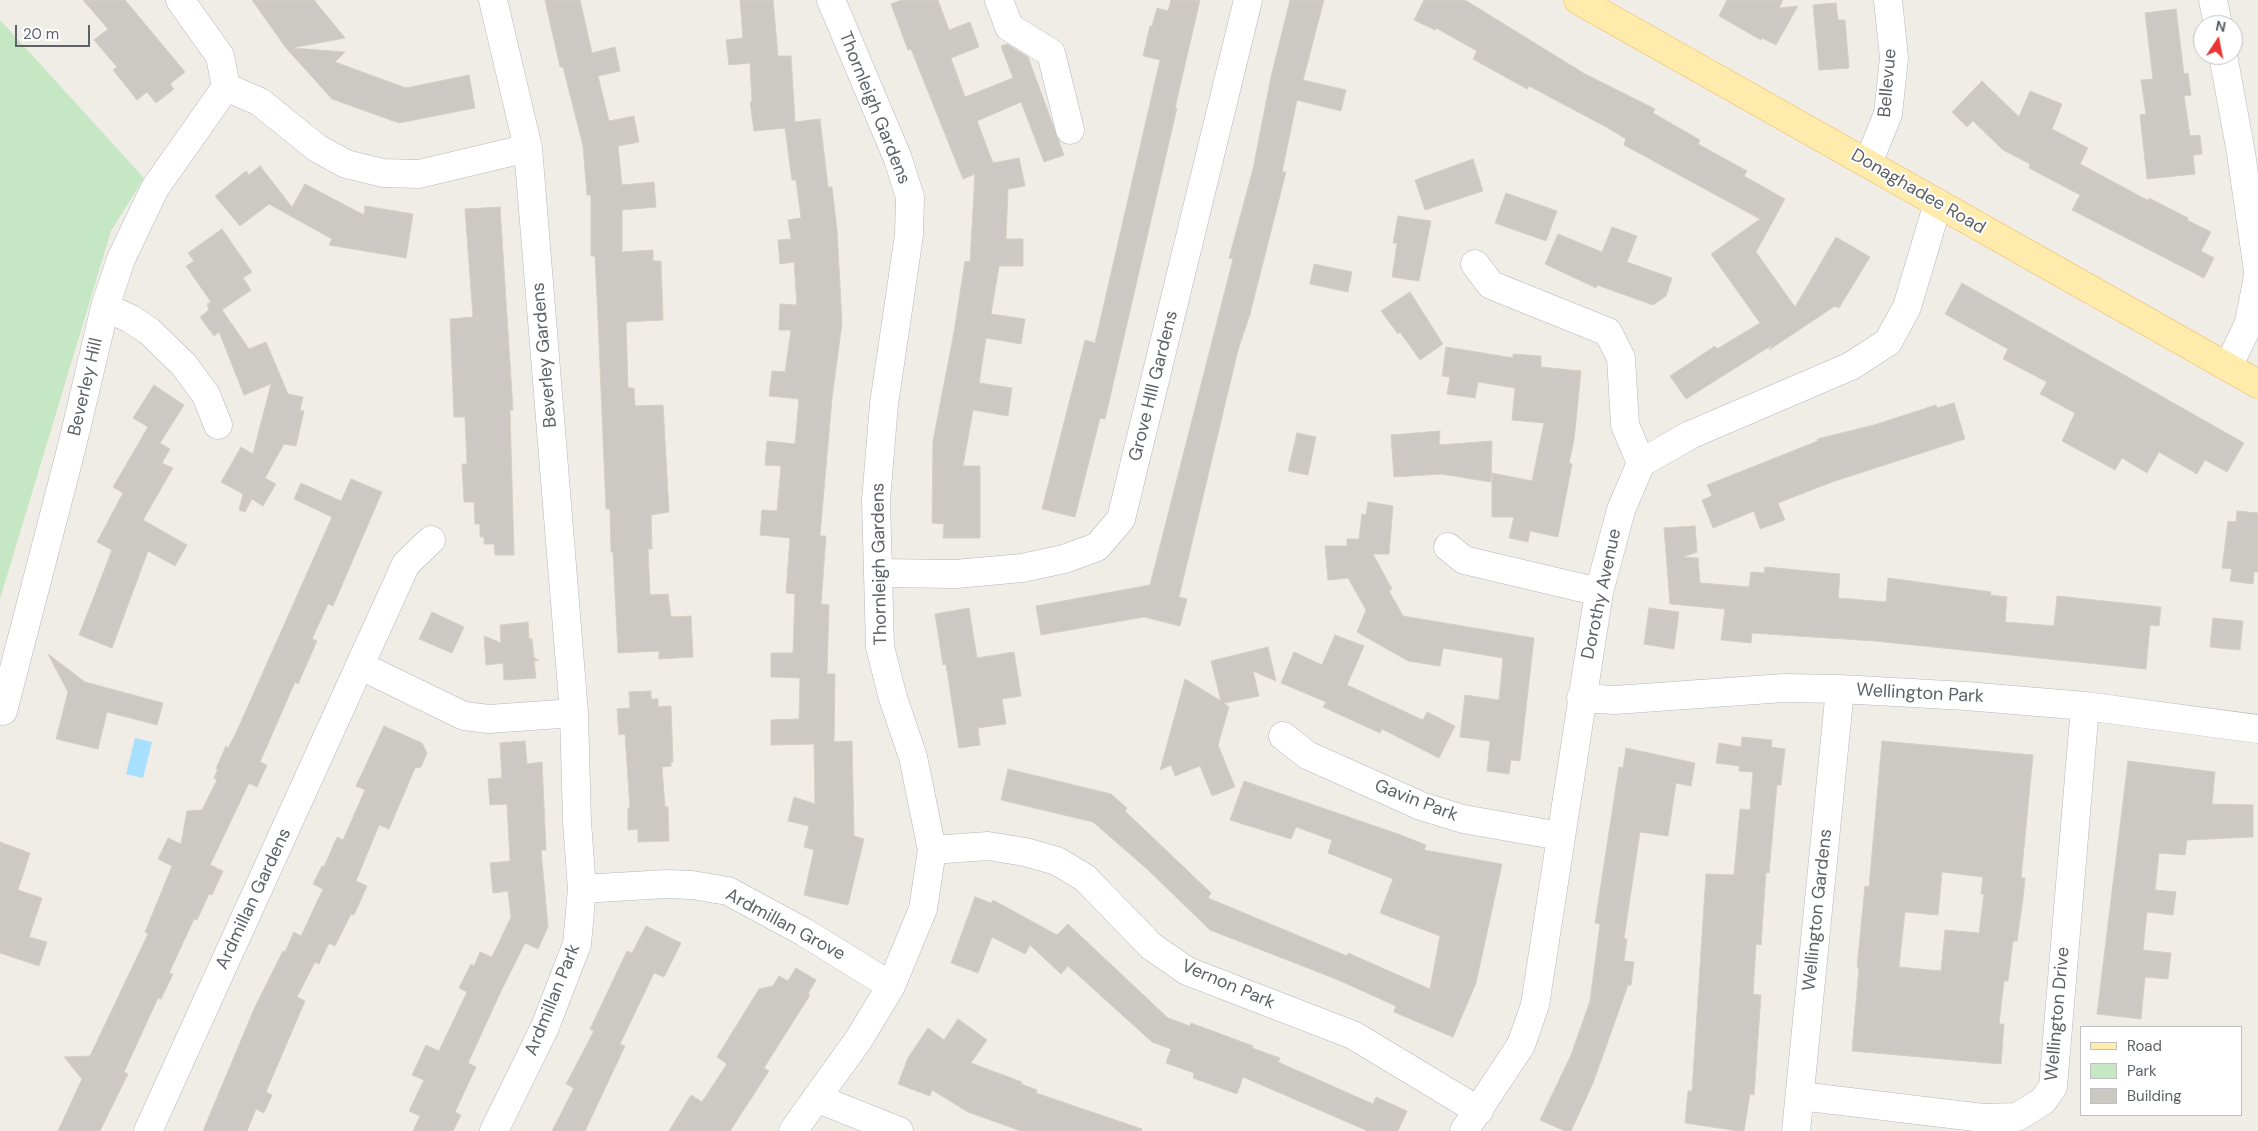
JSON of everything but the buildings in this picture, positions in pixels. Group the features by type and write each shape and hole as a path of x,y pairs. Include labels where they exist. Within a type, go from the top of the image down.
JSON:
{"main road":[{"name":"Donaghadee Road","path":"1592,4 2258,384"}],"street":[{"path":"180,0 220,56 226,87 260,102 317,148 346,164 383,173 419,174 528,148"},
{"name":"Beverley Gardens","path":"493,0 528,148 574,713"},
{"name":"Thornleigh Gardens","path":"793,1131 859,1039 891,986 923,908 932,850 913,757 893,698 880,647 876,500 884,404 909,235 910,197 898,159 831,0"},
{"path":"999,0 1009,27 1051,53 1070,130"},
{"name":"Grove HIll Gardens","path":"878,573 956,574 1022,568 1064,559 1096,547 1121,519 1248,0"},
{"name":"Bellevue","path":"1868,163 1888,114 1894,58 1888,0"},
{"path":"2213,0 2216,15"},
{"path":"2226,65 2250,155 2258,271"},
{"name":"Beverley Hill","path":"3,712 69,455 104,307 121,259 155,188 226,87"},
{"path":"1475,264 1491,285 1608,332 1621,358 1625,425 1641,463 1690,435 1851,366 1888,342 1907,307 1938,203"},
{"path":"2228,367 2250,323 2258,276"},
{"path":"104,307 131,319 149,331 184,365 206,395 218,425"},
{"name":"Dorothy Avenue","path":"1472,1121 1521,1045 1536,1005 1581,698 1599,592 1621,510 1641,463"},
{"name":"Ardmillan Gardens","path":"148,1131 406,564 431,540"},
{"path":"1448,547 1464,560 1599,592"},
{"path":"361,666 464,716 489,719 574,713"},
{"name":"Wellington Park","path":"1581,698 1615,700 1784,688 1840,689 1966,696 2085,706 2258,729"},
{"name":"Wellington Gardens","path":"1796,1131 1840,689"},
{"name":"Wellington Drive","path":"1800,1096 1983,1118 2018,1117 2043,1101 2053,1087 2085,706"},
{"name":"Ardmillan Park","path":"494,1131 545,1027 577,944 582,890 577,822 574,713"},
{"name":"Gavin Park","path":"1283,736 1307,755 1421,806 1463,819 1560,836"},
{"name":"Vernon Park","path":"932,850 988,846 1025,852 1057,861 1085,878 1151,946 1186,971 1353,1034 1472,1121"},
{"name":"Ardmillan Grove","path":"582,890 666,884 692,885 728,891 804,932 891,986"},
{"path":"816,1098 899,1131"}],"green space":[{"path":"0,20 144,178 111,231 0,599"}],"water":[{"path":"135,738 152,742 143,778 126,774"}]}
